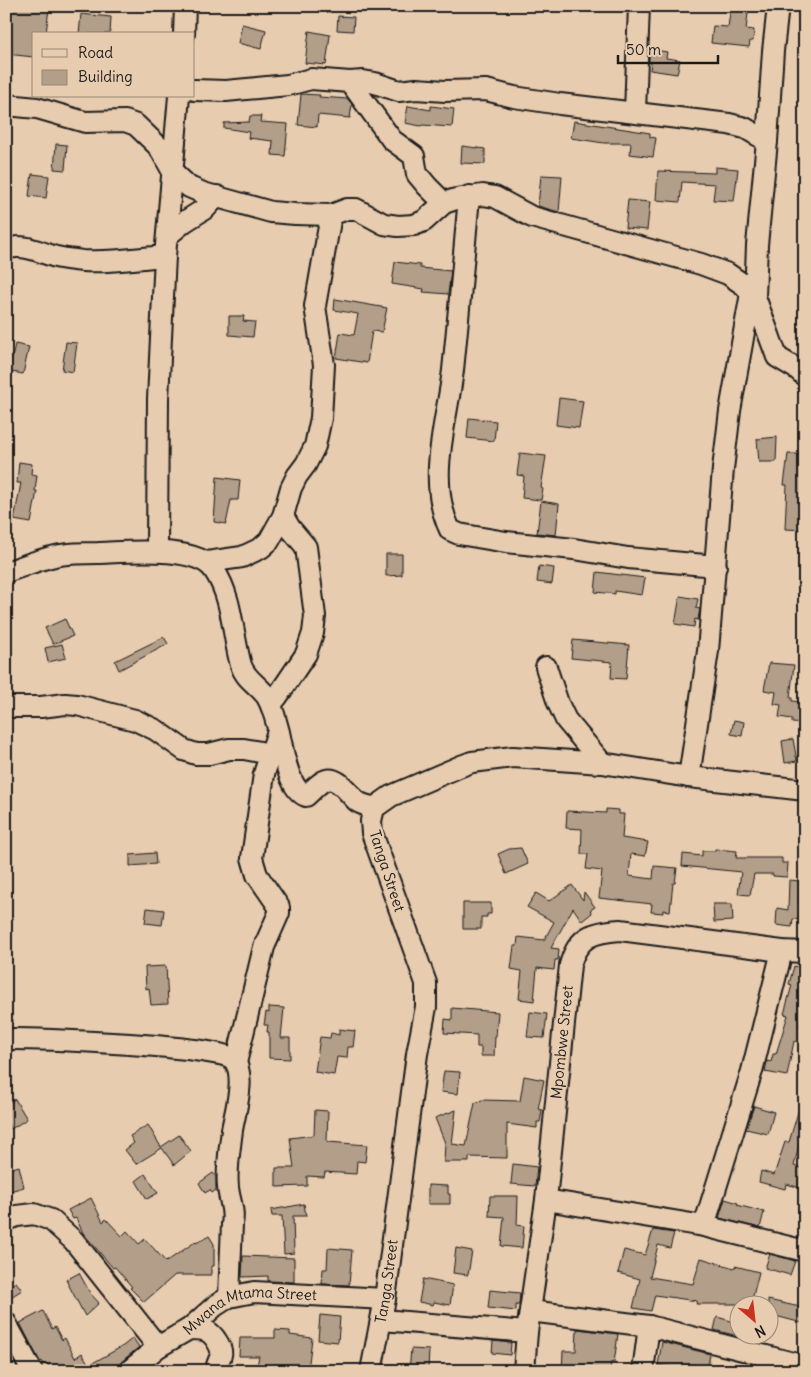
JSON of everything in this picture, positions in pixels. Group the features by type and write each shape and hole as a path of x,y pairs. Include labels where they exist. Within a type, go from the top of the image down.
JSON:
{"street":[{"path":"184,32 185,6"},
{"path":"635,112 639,6"},
{"path":"689,777 708,651 723,469 729,421 753,295 756,245 767,141 775,9"},
{"path":"195,90 226,90 288,85 311,79 375,83 399,91 416,89 445,91 486,90 514,97 560,104 729,124 745,128 767,141"},
{"path":"350,82 392,140 414,156 417,174 444,203"},
{"path":"157,550 158,399 166,246 174,172 179,98"},
{"path":"6,105 37,108 85,122 114,120 136,125 154,141 174,172 189,187 203,193 271,212 331,215 347,209 356,209 384,224 398,226 414,225 424,221 444,203 469,196 495,196 532,217 701,264 728,274 744,285 753,295 777,357 805,376"},
{"path":"6,249 25,247 59,258 83,261 118,261 166,246 184,222 206,208 217,196"},
{"path":"469,196 452,372 439,468 443,516 450,530 459,534 497,540 574,549 628,558 716,566"},
{"path":"6,572 61,554 157,550 207,562 242,557 261,548 272,536 283,516 291,488 315,446 321,418 324,365 315,306 331,215"},
{"path":"271,704 306,654 313,633 315,616 306,547 290,528 283,516"},
{"path":"207,562 214,571 224,594 231,615 242,666 247,677 260,687 271,704 286,762 295,786 300,793 306,796 322,782 327,780 334,781 345,788 361,804 374,808"},
{"path":"546,667 566,720 602,763"},
{"path":"6,707 41,707 59,704 77,705 134,720 156,730 184,750 196,754 209,754 229,749 244,748 271,754"},
{"path":"236,1063 264,947 280,910 257,875 252,858 264,774 278,731"},
{"name":"Tanga Street","path":"371,1371 382,1320 416,1054 426,1007 426,983 372,833 371,821 374,808 391,796 472,762 513,757 602,763 689,777 805,790"},
{"name":"Mpombwe Street","path":"524,1371 527,1332 546,1200 570,965 574,951 583,940 598,932 620,930 782,951 805,952"},
{"path":"704,1226 752,1071 782,951"},
{"path":"6,1039 132,1044 210,1052 230,1056 236,1063 239,1073 238,1094 232,1129 228,1187 233,1217 229,1297"},
{"path":"546,1200 704,1226 805,1251"},
{"path":"6,1220 17,1216 34,1214 51,1220 74,1241 158,1347"},
{"name":"Mwana Mtama Street","path":"129,1371 158,1347 189,1329 215,1306 229,1297 254,1292 385,1299"},
{"path":"530,1311 649,1326 780,1366 805,1366"},
{"path":"382,1320 527,1332"},
{"path":"6,1323 32,1371"},
{"path":"642,1371 649,1326"},
{"path":"189,1329 198,1329 211,1333 221,1350 216,1371"}],"building":[{"path":"6,6 49,8 46,32 32,32 32,57 6,54"},
{"path":"731,6 749,6 746,29 754,30 753,41 750,41 749,47 711,43 713,26 728,27"},
{"path":"81,14 111,17 110,32 79,32"},
{"path":"338,16 354,17 353,31 337,30"},
{"path":"242,24 266,30 261,49 238,43"},
{"path":"309,31 330,35 326,65 305,63"},
{"path":"649,49 667,52 666,58 680,60 677,74 650,70"},
{"path":"301,94 348,99 352,104 350,118 318,115 317,127 298,125"},
{"path":"408,106 431,110 431,106 454,109 452,127 421,126 405,123"},
{"path":"250,116 261,116 260,122 288,124 285,156 272,155 273,141 248,138 249,132 224,128 224,123 249,122"},
{"path":"574,121 650,133 650,137 656,138 653,157 630,154 631,143 604,143 571,138"},
{"path":"56,144 67,145 65,170 54,169"},
{"path":"462,146 485,149 485,164 461,163"},
{"path":"715,167 738,169 734,201 713,200 715,184 682,182 680,202 656,200 658,171 715,173"},
{"path":"32,174 49,176 46,198 29,196"},
{"path":"541,175 562,176 559,212 538,206"},
{"path":"628,200 650,202 647,230 625,228"},
{"path":"395,262 420,265 420,268 451,271 448,294 423,292 424,289 392,284"},
{"path":"335,299 387,308 382,332 372,331 367,363 336,358 340,333 354,335 358,314 334,310"},
{"path":"229,316 244,316 243,321 255,322 253,337 229,335"},
{"path":"66,342 77,343 73,372 62,370"},
{"path":"15,344 29,347 23,374 6,371 6,358 12,359"},
{"path":"559,398 583,401 579,428 556,425"},
{"path":"469,418 496,421 494,441 467,438"},
{"path":"777,437 776,462 759,462 757,439"},
{"path":"520,453 546,456 541,500 522,498 524,476 517,475"},
{"path":"788,454 805,454 805,530 785,529 787,485 784,485"},
{"path":"19,462 32,464 31,474 37,475 35,491 37,491 31,523 14,520 21,483 17,483"},
{"path":"217,477 240,480 238,500 231,500 226,524 214,522"},
{"path":"541,501 559,504 556,535 537,533"},
{"path":"386,554 402,554 402,575 386,576"},
{"path":"539,566 554,568 552,584 537,582"},
{"path":"597,572 645,578 642,595 615,591 615,594 595,592"},
{"path":"680,596 698,599 696,608 700,609 698,620 695,619 694,627 675,624"},
{"path":"65,619 73,636 53,644 45,628"},
{"path":"164,637 168,644 119,670 115,661"},
{"path":"573,640 629,645 626,679 611,678 612,662 571,658"},
{"path":"62,644 66,658 48,662 45,648"},
{"path":"769,663 794,665 790,697 792,697 792,701 805,702 805,724 792,723 792,719 779,717 781,705 774,704 776,692 764,690"},
{"path":"734,720 744,722 742,736 731,734"},
{"path":"793,739 797,761 785,763 782,741"},
{"path":"606,809 619,810 619,814 624,814 622,838 648,842 645,856 631,854 629,876 653,879 654,866 677,868 675,883 673,883 670,911 663,910 663,913 651,912 652,904 599,898 602,871 586,869 588,854 581,854 582,829 566,828 567,811 606,813"},
{"path":"521,848 528,864 506,874 498,854 509,849"},
{"path":"715,849 737,851 736,858 782,858 782,863 788,863 787,877 773,876 773,874 754,874 750,895 738,894 741,872 682,866 683,854 702,856 702,851 715,851"},
{"path":"155,853 156,864 130,866 130,855"},
{"path":"789,880 800,881 799,904 805,905 805,920 793,919 792,927 776,925 777,908 788,910"},
{"path":"572,885 583,900 584,892 595,907 590,910 592,913 582,921 573,908 551,948 559,949 558,960 555,960 554,970 537,968 534,1001 519,999 522,971 511,969 514,946 517,946 518,937 544,940 554,922 527,907 536,893 549,901"},
{"path":"463,903 491,903 491,914 487,914 487,917 481,917 481,929 463,929"},
{"path":"713,904 732,904 733,921 714,922"},
{"path":"147,908 164,910 162,925 145,923"},
{"path":"166,966 168,1004 151,1005 149,988 146,989 145,967"},
{"path":"794,966 805,969 805,1009 800,1026 805,1028 805,1034 802,1043 794,1041 787,1076 765,1072 767,1061 771,1062 773,1054 776,1054 788,1015 784,1014 792,985 789,984"},
{"path":"269,1007 284,1008 281,1038 290,1038 290,1059 269,1058 268,1025 264,1025 266,1012 269,1013"},
{"path":"452,1008 498,1012 494,1056 481,1056 481,1047 477,1047 477,1035 444,1033 445,1019 452,1020"},
{"path":"530,1012 547,1014 544,1038 527,1037"},
{"path":"339,1029 355,1031 353,1047 348,1047 347,1058 337,1057 334,1075 315,1072 320,1037 330,1038 331,1033 339,1035"},
{"path":"444,1071 460,1072 458,1094 441,1092"},
{"path":"524,1076 544,1080 538,1109 542,1110 540,1122 537,1122 537,1128 507,1124 507,1158 469,1157 469,1162 444,1162 445,1143 435,1118 456,1110 452,1144 466,1146 475,1103 482,1100 520,1101"},
{"path":"15,1099 27,1119 11,1129 6,1121 6,1104"},
{"path":"802,1099 805,1100 805,1143 800,1141 794,1166 805,1169 801,1188 786,1184 785,1189 759,1182 761,1171 774,1175 785,1142 789,1142"},
{"path":"754,1106 774,1112 768,1134 746,1129"},
{"path":"315,1110 328,1111 328,1142 367,1145 365,1162 357,1161 356,1174 325,1172 324,1177 307,1176 307,1186 276,1187 276,1168 294,1168 290,1138 314,1135"},
{"path":"148,1125 161,1147 179,1135 191,1151 174,1165 162,1148 136,1164 125,1150 134,1143 130,1136"},
{"path":"513,1164 537,1167 535,1186 511,1184"},
{"path":"19,1166 24,1187 6,1192 6,1170"},
{"path":"213,1173 216,1177 216,1190 212,1193 210,1190 205,1193 199,1183"},
{"path":"145,1174 158,1193 147,1199 136,1181"},
{"path":"428,1185 448,1186 450,1204 428,1204"},
{"path":"490,1196 518,1196 517,1225 524,1226 522,1248 501,1246 504,1217 489,1216"},
{"path":"91,1198 103,1222 106,1219 122,1236 127,1231 139,1244 145,1239 166,1262 195,1242 209,1236 214,1244 214,1266 211,1266 211,1275 175,1275 144,1302 83,1233 76,1218 73,1219 68,1210"},
{"path":"725,1199 738,1203 737,1205 764,1212 760,1228 719,1218"},
{"path":"304,1204 306,1216 293,1216 294,1253 284,1254 282,1216 272,1216 271,1210"},
{"path":"653,1230 674,1233 670,1248 658,1245 650,1277 693,1284 701,1258 734,1268 735,1266 759,1272 754,1294 728,1294 728,1304 696,1304 697,1301 655,1295 651,1311 633,1308 640,1279 618,1273 624,1250 645,1255"},
{"path":"328,1248 352,1250 349,1285 322,1284 323,1269 327,1269"},
{"path":"456,1248 472,1251 468,1275 453,1273"},
{"path":"770,1254 795,1261 790,1275 765,1268"},
{"path":"243,1256 294,1258 294,1282 268,1281 268,1276 242,1277"},
{"path":"79,1273 90,1293 99,1303 85,1316 66,1280"},
{"path":"423,1279 453,1285 450,1305 434,1302 433,1305 419,1302"},
{"path":"16,1282 22,1290 6,1300 6,1288"},
{"path":"490,1290 520,1293 519,1305 516,1305 516,1311 488,1308"},
{"path":"778,1302 805,1308 802,1323 778,1317"},
{"path":"43,1311 52,1329 55,1327 62,1340 65,1338 75,1358 82,1353 89,1365 123,1346 133,1338 139,1347 121,1362 117,1371 52,1371 47,1363 44,1365 42,1361 40,1362 20,1323"},
{"path":"320,1315 340,1317 338,1342 318,1340"},
{"path":"717,1317 728,1320 728,1334 714,1330"},
{"path":"577,1329 618,1334 614,1363 611,1362 610,1371 562,1371 563,1351 576,1351"},
{"path":"275,1330 290,1331 290,1335 312,1338 308,1371 256,1371 259,1356 239,1356 240,1338 275,1338"},
{"path":"493,1341 511,1343 510,1355 492,1353"},
{"path":"662,1342 710,1354 707,1371 683,1371 683,1369 658,1365"},
{"path":"411,1349 429,1350 428,1371 409,1371"}]}
